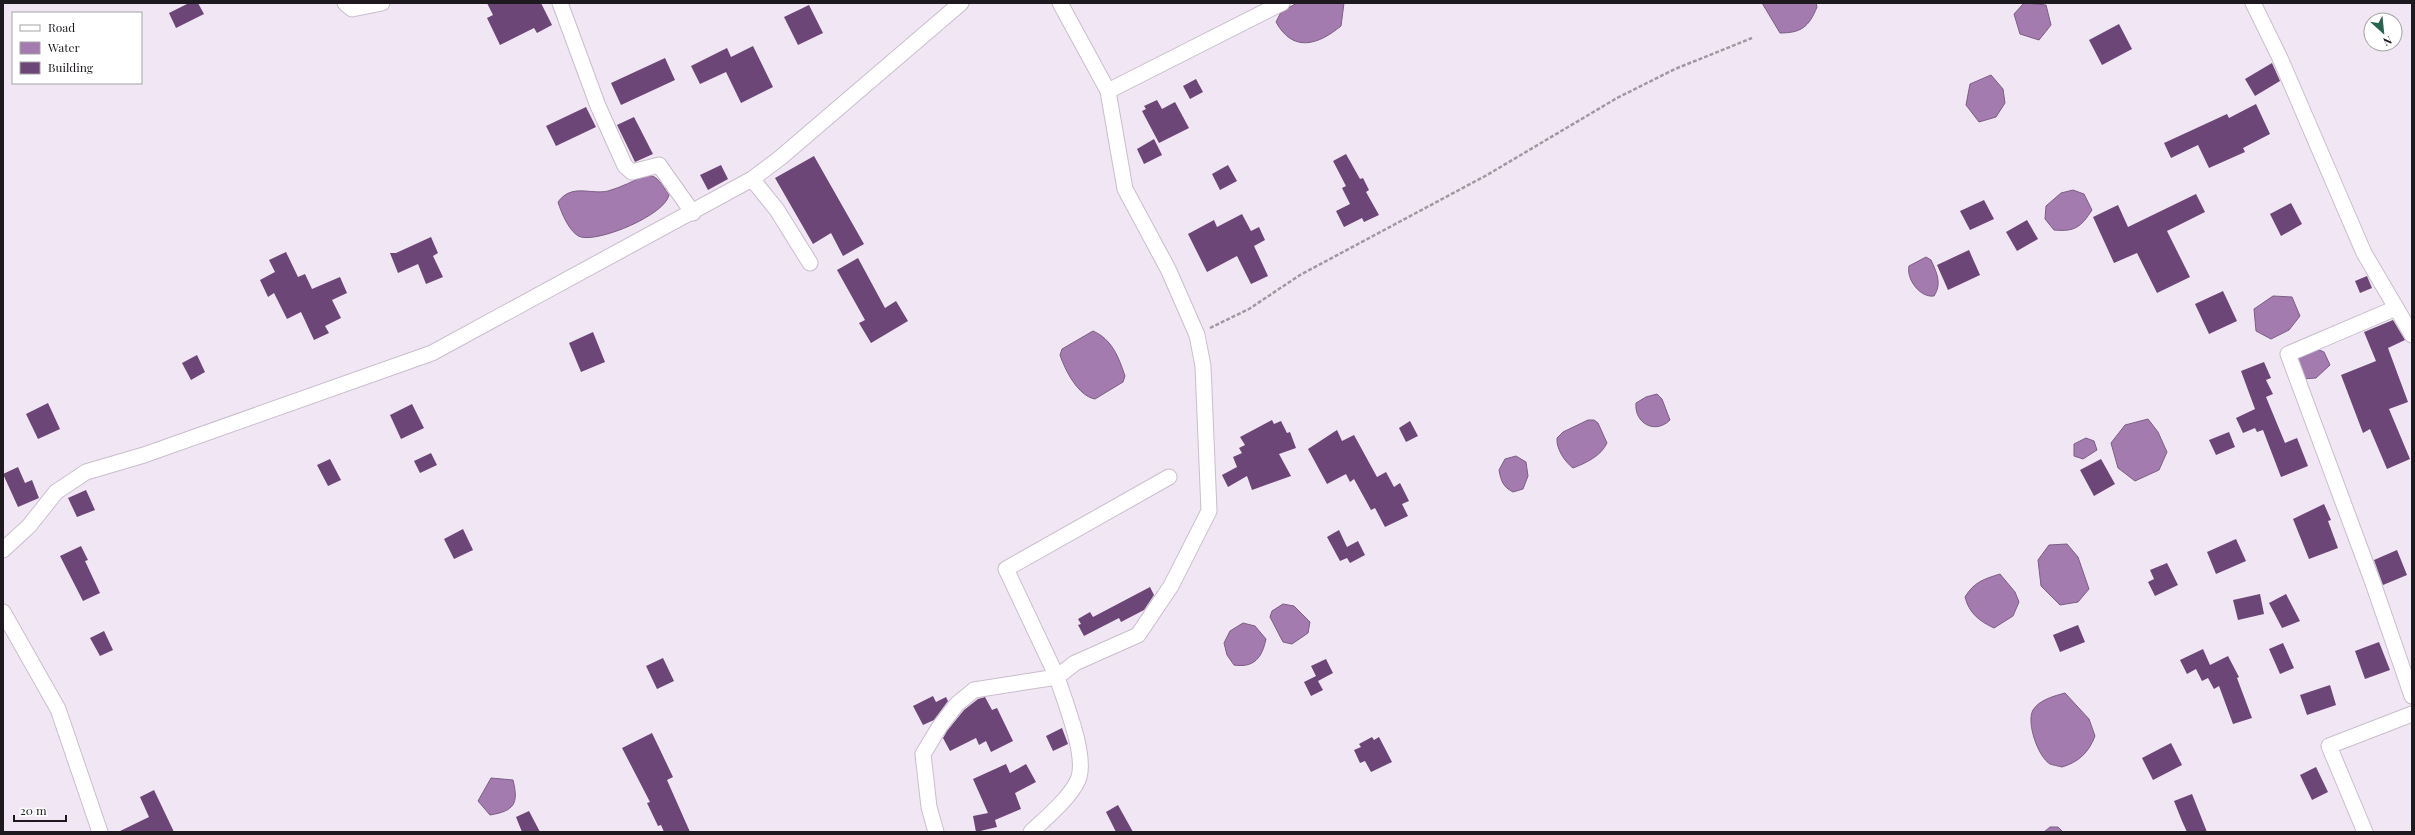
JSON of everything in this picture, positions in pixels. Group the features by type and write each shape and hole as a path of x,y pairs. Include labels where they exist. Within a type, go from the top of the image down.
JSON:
{"street":[{"path":"345,3 352,9 382,3"},
{"path":"560,3 598,106 625,166 632,172 660,165 692,213"},
{"path":"3,550 29,526 56,492 86,472 144,455 432,353 692,213 752,179 780,158 961,3"},
{"path":"936,832 929,807 923,754 940,726 957,704 974,690 1057,676 1075,662 1138,635 1171,586 1209,511 1203,366 1197,335 1168,269 1126,189 1108,91 1060,3"},
{"path":"1108,91 1282,3"},
{"path":"2253,3 2280,58 2364,253 2412,335"},
{"path":"752,179 777,210 810,263"},
{"path":"2396,308 2288,354 2373,583 2412,696"},
{"path":"1031,832 1059,805 1078,779 1080,752 1057,676 1006,569 1169,477"},
{"path":"3,612 58,709 100,832"},
{"path":"2365,832 2329,746 2412,714"}],"path":[{"path":"1197,335 1249,309 1306,272 1487,175 1616,98 1675,69 1752,38"}],"water":[{"path":"1297,3 1344,3 1341,26 1324,38 1315,41 1306,43 1298,42 1290,38 1283,32 1276,22 1281,12"},
{"path":"1762,3 1816,3 1817,7 1811,20 1803,28 1794,32 1780,33"},
{"path":"2024,3 2046,5 2051,25 2039,40 2020,34 2014,14"},
{"path":"1991,75 2003,89 2005,103 1996,117 1979,122 1966,105 1970,84"},
{"path":"646,175 650,175 657,179 669,195 665,203 656,211 631,225 602,235 581,237 573,232 564,217 558,202 563,196 575,191 608,191 623,186"},
{"path":"2073,190 2084,194 2092,210 2084,221 2077,227 2067,230 2054,230 2045,219 2046,206 2061,193"},
{"path":"1926,257 1931,260 1938,278 1938,287 1934,296 1929,296 1919,291 1912,282 1910,276 1909,266"},
{"path":"2273,296 2292,297 2300,316 2289,330 2271,339 2256,331 2254,309"},
{"path":"1093,331 1100,334 1110,344 1120,362 1125,376 1123,382 1095,399 1083,393 1073,382 1060,355 1062,349"},
{"path":"2313,347 2324,352 2330,365 2316,378 2302,379 2295,359"},
{"path":"1657,394 1662,399 1670,420 1658,426 1647,425 1638,416 1636,403 1646,397"},
{"path":"2148,419 2158,432 2167,452 2159,470 2135,481 2118,468 2111,443 2125,425"},
{"path":"1588,420 1594,420 1598,423 1607,443 1597,455 1573,468 1562,455 1558,446 1557,438 1563,432"},
{"path":"2086,438 2094,441 2097,450 2083,459 2074,456 2074,444"},
{"path":"1516,456 1526,462 1528,476 1523,489 1513,492 1503,483 1499,470 1505,459"},
{"path":"2067,544 2078,557 2089,589 2078,602 2060,605 2041,586 2038,560 2049,545"},
{"path":"2000,574 2015,592 2019,602 2013,616 1994,628 1975,616 1969,608 1965,597 1976,584"},
{"path":"1283,604 1294,606 1310,622 1308,633 1292,644 1283,642 1270,617 1272,611"},
{"path":"1243,623 1255,626 1266,639 1262,652 1256,660 1247,665 1241,666 1234,665 1227,655 1224,643 1230,631"},
{"path":"2065,693 2089,719 2095,736 2090,747 2083,756 2062,767 2050,764 2041,754 2034,739 2031,715 2033,710 2039,704 2047,699"},
{"path":"491,778 513,780 515,788 515,801 513,805 505,811 490,815 478,801"},
{"path":"2050,827 2058,827 2063,832 2044,832"}],"building":[{"path":"189,3 198,3 204,14 176,28 169,13"},
{"path":"487,3 541,3 552,25 537,33 534,28 500,45 487,18 493,15"},
{"path":"809,5 823,33 798,45 784,17"},
{"path":"2119,24 2132,49 2102,65 2089,40"},
{"path":"753,46 773,87 741,103 726,72 700,84 691,66 727,48 731,57"},
{"path":"665,58 675,80 621,105 611,83"},
{"path":"2272,63 2280,81 2255,96 2245,79"},
{"path":"1196,79 1203,92 1190,99 1183,86"},
{"path":"1157,100 1162,109 1175,102 1189,128 1159,143 1142,111 1146,109 1144,106"},
{"path":"2256,104 2270,134 2243,148 2245,152 2209,168 2198,145 2171,158 2164,143 2227,114 2229,118"},
{"path":"586,107 596,127 556,146 546,126"},
{"path":"634,117 653,154 635,162 617,125"},
{"path":"1154,139 1162,155 1144,164 1137,149"},
{"path":"1346,154 1360,179 1363,178 1369,190 1366,192 1379,215 1364,222 1362,218 1344,227 1336,211 1350,204 1342,188 1346,186 1333,161"},
{"path":"814,156 864,244 843,256 831,233 813,244 775,178"},
{"path":"721,165 728,179 708,190 700,175"},
{"path":"1228,165 1237,181 1220,190 1212,174"},
{"path":"2196,194 2205,212 2167,231 2190,277 2157,293 2137,253 2114,263 2093,217 2118,205 2128,227"},
{"path":"1984,200 1994,219 1970,230 1960,211"},
{"path":"2291,203 2302,224 2281,236 2270,214"},
{"path":"1242,214 1251,231 1259,227 1265,240 1254,246 1268,276 1251,284 1237,256 1207,272 1188,234 1214,220 1217,227"},
{"path":"2027,220 2038,239 2017,251 2006,232"},
{"path":"431,237 438,253 433,256 443,277 426,284 418,264 398,273 390,253 396,253"},
{"path":"1969,250 1980,275 1948,290 1937,265"},
{"path":"286,252 298,277 305,274 312,289 340,277 347,293 332,300 341,318 325,326 329,333 314,340 301,312 287,319 274,293 268,297 260,280 275,272 269,260"},
{"path":"858,258 885,308 896,301 908,321 871,343 859,323 865,320 837,270"},
{"path":"2367,276 2372,288 2360,293 2355,281"},
{"path":"2223,291 2237,321 2209,334 2195,304"},
{"path":"2393,320 2405,340 2388,348 2408,402 2389,409 2410,459 2387,469 2370,429 2363,433 2341,375 2376,361 2364,332"},
{"path":"593,332 605,362 581,372 569,343"},
{"path":"197,355 205,372 191,380 182,363"},
{"path":"2264,362 2271,378 2266,380 2273,394 2266,397 2285,443 2297,438 2308,466 2281,477 2263,430 2257,432 2255,428 2243,433 2236,418 2255,409 2241,371"},
{"path":"48,403 60,429 38,439 26,414"},
{"path":"412,404 424,428 401,439 390,415"},
{"path":"1272,420 1274,424 1281,421 1287,433 1290,432 1296,448 1279,454 1291,476 1252,490 1247,476 1228,487 1222,475 1237,467 1233,457 1242,453 1239,448 1245,445 1240,437"},
{"path":"1410,421 1418,436 1406,442 1399,428"},
{"path":"1337,430 1342,441 1354,435 1377,477 1386,472 1394,487 1400,483 1409,501 1402,504 1408,516 1385,527 1375,508 1371,510 1354,479 1350,482 1346,474 1327,484 1308,449"},
{"path":"2229,432 2235,447 2216,455 2209,440"},
{"path":"431,453 437,465 420,473 414,461"},
{"path":"330,459 341,480 328,486 317,465"},
{"path":"2101,459 2115,484 2094,496 2080,470"},
{"path":"18,467 25,483 32,480 39,498 18,507 3,474"},
{"path":"86,490 95,510 77,517 68,498"},
{"path":"2324,504 2331,520 2328,521 2338,548 2309,559 2293,519"},
{"path":"463,529 473,550 454,559 444,539"},
{"path":"1339,530 1347,547 1358,541 1365,555 1350,563 1347,558 1340,561 1327,537"},
{"path":"2236,539 2246,561 2216,574 2207,552"},
{"path":"81,546 88,560 85,561 100,593 83,601 60,556"},
{"path":"2397,550 2407,575 2383,585 2374,560"},
{"path":"2167,563 2178,585 2155,596 2148,582 2154,579 2150,570"},
{"path":"1150,587 1154,595 1144,610 1121,622 1119,618 1084,636 1078,625 1081,624 1078,619 1090,612 1093,617"},
{"path":"2260,594 2264,614 2238,620 2233,600"},
{"path":"2286,594 2300,621 2282,628 2269,603"},
{"path":"2078,625 2085,642 2060,652 2053,635"},
{"path":"104,631 113,650 100,656 90,638"},
{"path":"2379,642 2390,670 2365,679 2355,651"},
{"path":"2283,643 2294,668 2280,674 2269,649"},
{"path":"2203,649 2210,665 2228,656 2239,677 2237,678 2252,718 2233,724 2219,686 2214,689 2208,678 2202,681 2196,669 2187,674 2180,660"},
{"path":"663,658 674,681 657,689 646,666"},
{"path":"1326,659 1333,673 1318,681 1323,690 1311,696 1304,682 1316,676 1311,666"},
{"path":"2330,685 2336,705 2307,715 2300,695"},
{"path":"933,696 936,702 946,697 948,701 934,720 923,725 913,706"},
{"path":"985,697 992,710 997,708 1013,741 991,752 986,741 979,745 976,738 950,751 943,738 947,731 964,710 978,699"},
{"path":"1062,728 1068,744 1053,751 1046,736"},
{"path":"652,733 673,777 667,780 690,832 664,832 661,825 658,826 647,803 650,802 622,748"},
{"path":"1372,737 1374,740 1379,737 1392,762 1371,772 1365,761 1360,763 1354,750 1361,747 1359,744"},
{"path":"2171,743 2182,765 2153,780 2142,758"},
{"path":"1006,764 1010,773 1026,764 1036,782 1015,793 1021,809 995,820 997,827 976,832 973,816 988,813 973,779"},
{"path":"2316,767 2328,792 2312,800 2300,775"},
{"path":"154,790 174,832 118,832 149,817 140,797"},
{"path":"2192,794 2207,832 2187,832 2174,801"},
{"path":"1118,805 1133,832 1116,832 1106,812"},
{"path":"529,811 540,832 522,832 516,817"}]}
